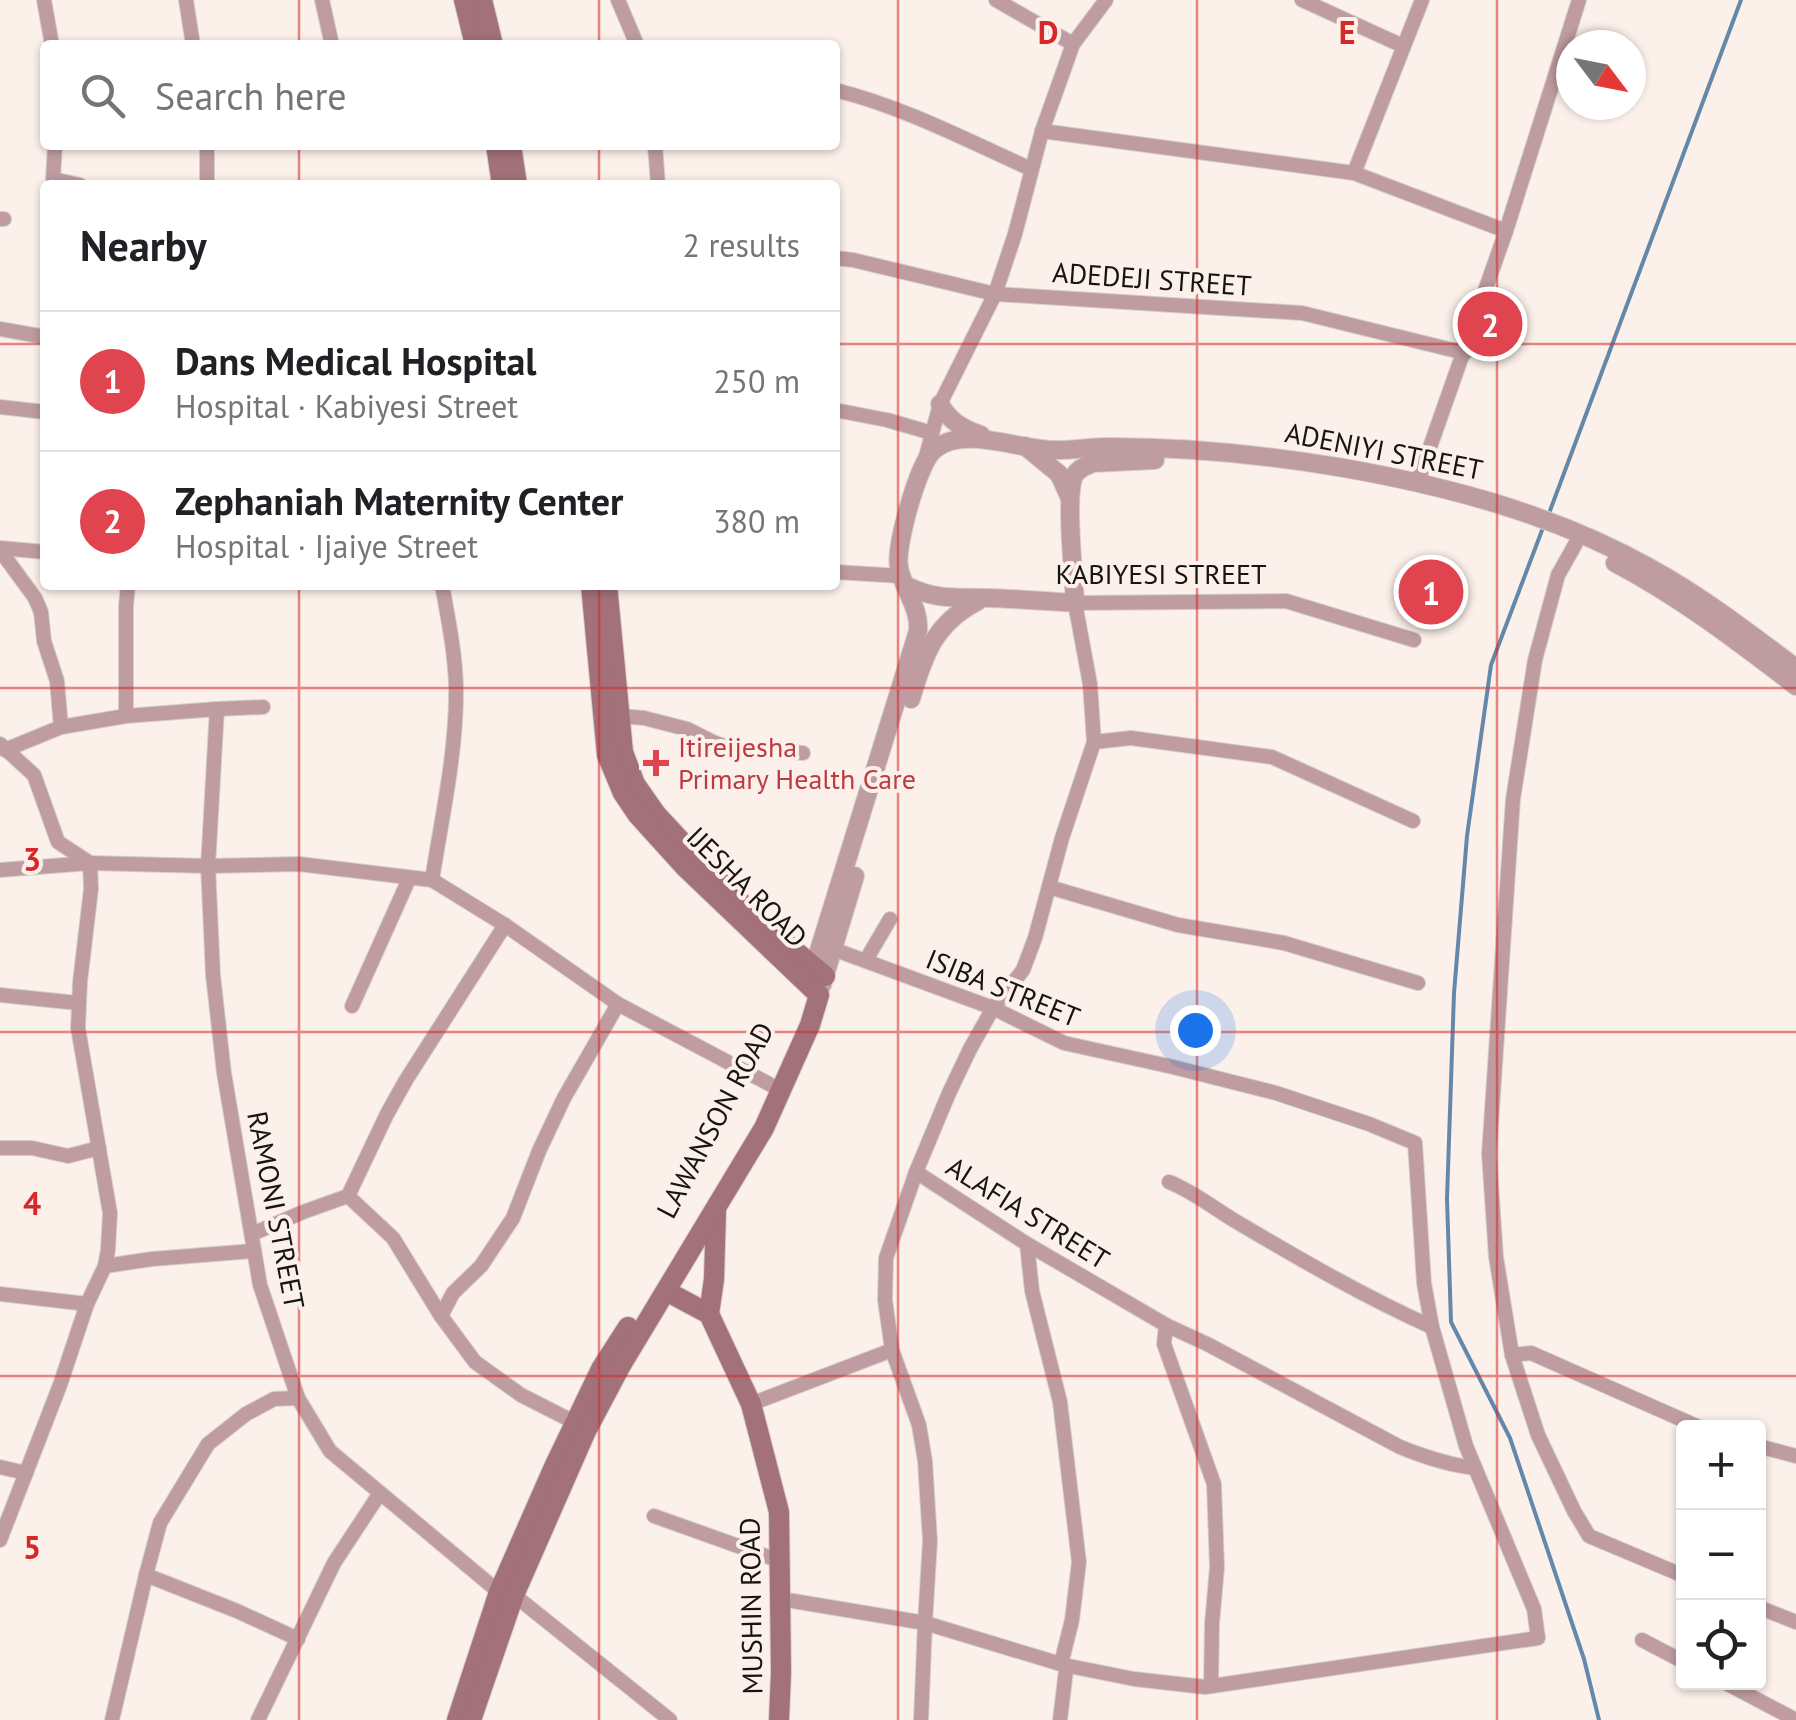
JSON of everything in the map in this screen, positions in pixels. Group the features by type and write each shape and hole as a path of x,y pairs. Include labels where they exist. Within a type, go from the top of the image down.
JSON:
{"main road":[{"path":"464,0 475,40"},
{"path":"482,0 492,40"},
{"path":"497,150 501,180"},
{"path":"512,150 516,180"},
{"name":"IJESHA ROAD","path":"591,590 605,736 610,764 629,803 816,981"},
{"name":"IJESHA ROAD","path":"607,590 622,752 634,784 690,862"},
{"name":"LAWANSON ROAD","path":"458,1720 554,1466 601,1369 720,1178 770,1085 816,981"},
{"name":"LAWANSON ROAD","path":"472,1720 506,1593 621,1365 764,1128 798,1055 816,981"},
{"path":"666,1291 709,1314 716,1210"},
{"name":"MUSHIN ROAD","path":"709,1314 751,1404 779,1512 778,1720"}],"street":[{"path":"44,0 51,40"},
{"path":"186,0 192,40"},
{"path":"322,0 331,40"},
{"path":"618,0 635,40"},
{"path":"996,0 1073,44"},
{"path":"925,461 940,404 995,294 1042,130 1073,44 1106,0"},
{"path":"1302,0 1403,46"},
{"path":"1354,173 1422,0"},
{"path":"1418,481 1506,231 1579,0"},
{"path":"840,91 868,98 943,128 1031,169"},
{"path":"1042,130 1354,173 1506,231"},
{"path":"55,150 53,179 58,180"},
{"path":"207,150 207,180"},
{"path":"656,150 658,180"},
{"name":"ADEDEJI STREET","path":"840,259 995,294 1302,313 1464,353"},
{"path":"0,329 40,336"},
{"path":"940,404 946,415 968,430 1001,442"},
{"path":"0,407 40,411"},
{"path":"840,411 932,433"},
{"name":"ADENIYI STREET","path":"925,461 948,440 1001,442 1051,450 1111,447 1272,456 1418,481 1652,568 1725,614 1796,668"},
{"path":"916,1172 948,1093 993,1008 1022,970 1094,742 1090,684 1075,603 1071,502 1063,478 1025,446"},
{"name":"ADENIYI STREET","path":"1071,502 1074,476 1084,466 1141,460 1292,469 1395,485 1495,507"},
{"name":"LAWANSON ROAD","path":"816,981 918,631 917,613 903,581 898,556 925,461"},
{"path":"1574,538 1558,575 1536,660 1513,799 1489,1154 1496,1257 1512,1355 1538,1435 1574,1511 1589,1536 1676,1573"},
{"name":"ADENIYI STREET","path":"1574,538 1674,596 1796,686"},
{"path":"0,549 40,552"},
{"path":"0,549 41,612 44,642 57,681 62,727"},
{"path":"840,573 903,581"},
{"name":"KABIYESI STREET","path":"903,581 925,595 942,598 1075,603 1286,601 1414,640"},
{"path":"126,716 128,590"},
{"path":"432,880 455,727 456,682 443,590"},
{"path":"816,981 834,949 882,784 933,639 954,615 984,598"},
{"path":"2,747 62,727 126,716 263,706"},
{"name":"RAMONI STREET","path":"217,708 208,866 217,1022 260,1286 298,1398 330,1451 670,1720"},
{"path":"619,716 688,729 732,748 803,753"},
{"path":"1094,742 1131,738 1272,757 1414,820"},
{"path":"2,747 34,774 58,842 90,863"},
{"path":"0,1540 87,1304 106,1266 110,1214 83,1065 78,1003 91,890 90,863"},
{"path":"0,870 90,863 299,864 432,880 505,925 618,1004 770,1085"},
{"path":"352,1006 408,879"},
{"path":"1049,887 1178,925 1284,942 1418,983"},
{"path":"866,960 890,918"},
{"path":"252,1234 348,1196 406,1080 505,925"},
{"name":"ISIBA STREET","path":"834,949 993,1008 1064,1042 1276,1093 1415,1143 1424,1283 1432,1327"},
{"path":"0,994 78,1003"},
{"path":"441,1316 454,1292 481,1266 513,1218 564,1098 618,1004"},
{"path":"0,1148 32,1148 68,1156 99,1148"},
{"name":"ALAFIA STREET","path":"921,1720 930,1542 926,1461 919,1425 892,1350 885,1300 886,1258 916,1172 1027,1244 1166,1325 1400,1446 1456,1466 1475,1468"},
{"path":"781,1599 926,1623 1064,1665 1134,1679 1210,1686 1538,1638 1534,1608 1466,1446 1432,1327 1400,1313 1169,1182"},
{"path":"348,1196 393,1238 475,1362 521,1395 576,1423"},
{"path":"1027,1244 1032,1291 1060,1402 1079,1562 1072,1620 1062,1660 1066,1670 1060,1720"},
{"path":"106,1266 253,1251"},
{"path":"0,1294 87,1304"},
{"path":"1166,1325 1164,1344 1214,1484 1218,1566 1210,1686"},
{"path":"751,1404 892,1350"},
{"path":"1512,1355 1531,1353 1684,1420"},
{"path":"112,1720 160,1523 208,1444 236,1421 274,1399 298,1398"},
{"path":"1766,1448 1796,1456"},
{"path":"0,1468 26,1473"},
{"path":"258,1720 334,1563 380,1493"},
{"path":"654,1516 780,1562"},
{"path":"146,1575 298,1639"},
{"path":"1766,1610 1796,1622"},
{"path":"1642,1640 1676,1658"},
{"path":"1739,1690 1796,1720"}],"waterway":[{"path":"1548,516 1741,0"},
{"path":"1544,525 1491,665 1467,836 1454,993 1447,1199 1451,1322 1510,1438 1584,1659 1599,1720"}],"place":[{"name":"Zephaniah Maternity Center","path":"1490,324"},
{"name":"Dans Medical Hospital","path":"1431,592"},
{"name":"Itireijesha Primary Health Care","path":"656,763"}]}
